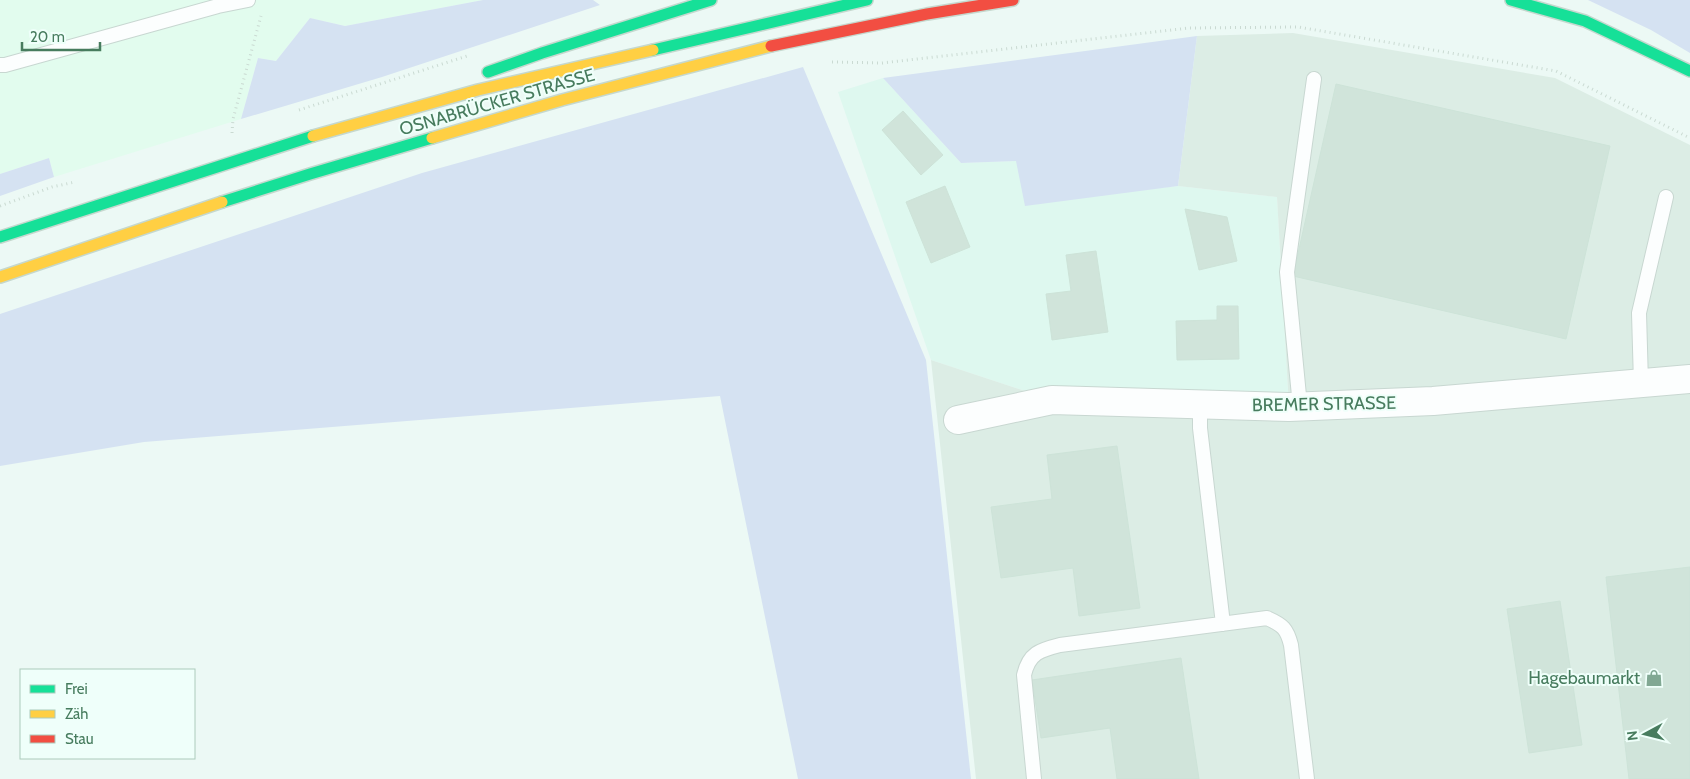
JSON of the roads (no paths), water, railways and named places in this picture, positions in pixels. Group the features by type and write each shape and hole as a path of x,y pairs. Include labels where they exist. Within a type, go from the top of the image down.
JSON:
{"highway":[{"path":"478,76 542,53 711,0"},
{"name":"OSNABRÜCKER STRASSE","path":"0,237 306,138 478,90 866,0"},
{"name":"OSNABRÜCKER STRASSE","path":"0,278 172,218 291,180 562,100 783,43 928,14 1013,0"},
{"path":"1511,0 1586,21 1690,71"},
{"path":"306,138 451,86"}],"street":[{"name":"BREMER STRASSE","path":"958,420 1052,400 1300,406 1433,401 1690,379"}],"lane":[{"path":"0,65 218,6 248,0"},
{"path":"1300,406 1286,272 1314,79"},
{"path":"1641,383 1639,313 1666,197"},
{"path":"1200,405 1200,428 1223,624"},
{"path":"1034,779 1024,675 1027,664 1033,656 1043,649 1060,645 1267,618 1279,623 1288,632 1292,646 1307,779"}],"place":[{"name":"Hagebaumarkt","path":"1654,678"}]}
